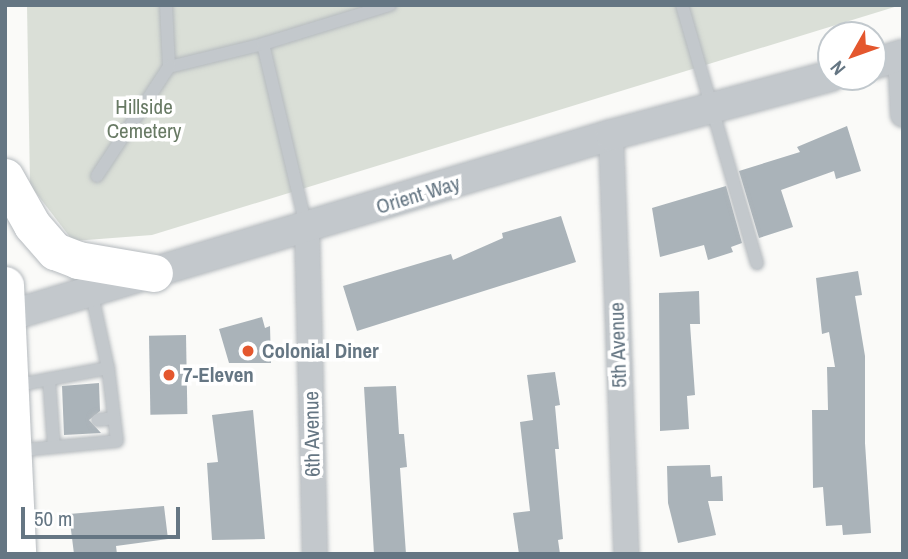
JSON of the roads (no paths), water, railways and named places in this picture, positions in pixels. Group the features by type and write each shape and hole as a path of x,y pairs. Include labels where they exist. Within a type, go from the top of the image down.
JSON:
{"main road":[{"path":"5,177 32,225 55,251 78,260 154,273"},
{"path":"6,306 10,461 17,554"}],"street":[{"path":"892,58 903,115"},
{"name":"Orient Way","path":"6,306 91,291 307,230 611,135 714,110 817,80"},
{"name":"5th Avenue","path":"611,135 626,554"},
{"name":"6th Avenue","path":"307,230 315,554"}],"lane":[{"path":"97,176 169,67 166,5"},
{"path":"169,67 264,44 355,11 390,5"},
{"path":"682,5 757,263"},
{"path":"264,44 307,230"},
{"path":"10,461 54,447 117,441 114,418 105,389 108,368 91,291"},
{"path":"9,399 49,379 108,368"},
{"path":"49,379 55,398 57,424 54,447"},
{"path":"99,420 114,418"}],"place":[{"name":"Colonial Diner","path":"248,351"},
{"name":"7-Eleven","path":"169,375"}],"park label":[{"name":"Hillside Cemetery","path":"144,119"}]}
